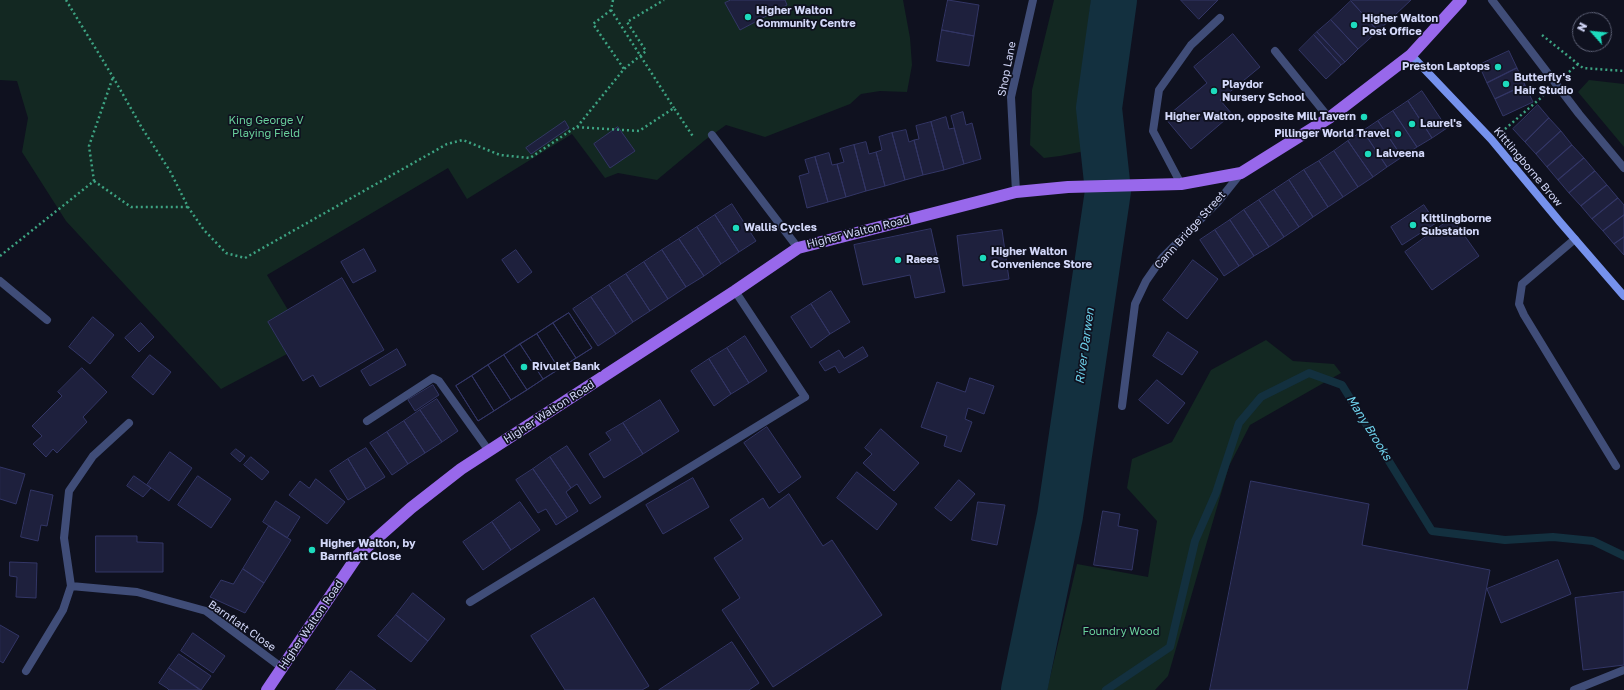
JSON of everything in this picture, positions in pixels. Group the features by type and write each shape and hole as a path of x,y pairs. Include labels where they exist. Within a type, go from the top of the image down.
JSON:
{"main road":[{"name":"Cann Bridge Street","path":"1016,192 1068,187 1181,184 1241,173 1329,118 1411,55 1461,0"},
{"name":"Higher Walton Road","path":"267,690 281,667 358,555 411,508 461,469 735,291 798,248 1016,192"}],"street":[{"name":"Shop Lane","path":"1016,192 1011,97 1033,0"},
{"path":"1492,0 1556,84 1624,168"},
{"path":"1181,184 1153,130 1159,90 1191,45 1220,18"},
{"path":"1275,51 1329,118"},
{"name":"Kittlingborne Brow","path":"1411,55 1491,139 1624,296"},
{"path":"712,135 798,248"},
{"name":"Cann Bridge Street","path":"1122,406 1135,304 1146,281 1162,258 1217,203 1241,173"},
{"path":"1575,239 1522,284 1519,304 1524,315 1616,466"},
{"path":"0,281 47,320"},
{"path":"470,602 805,397 735,291"},
{"path":"367,421 433,378 439,381 489,451"},
{"path":"26,671 63,610 71,586 64,538 69,491 93,456 130,423"},
{"name":"Barnflatt Close","path":"71,586 137,592 206,611 281,667"},
{"path":"1574,690 1624,670"}],"path":[{"path":"66,0 142,128 170,171 188,207 204,230 226,253 245,258 447,144 463,140 500,155 530,158 576,128 624,70 646,51 627,22 664,0"},
{"path":"613,0 610,10 593,24 624,70"},
{"path":"610,10 700,145 712,135"},
{"path":"1536,30 1583,68 1624,71"},
{"path":"1491,139 1505,129 1578,64"},
{"path":"113,77 89,146 94,181 131,207 188,207"},
{"path":"576,128 639,131 674,108"},
{"path":"0,256 94,181"}],"green space":[{"name":"King George V Playing Field","path":"0,0 903,0 910,38 912,65 907,92 880,91 861,94 850,104 765,137 726,125 705,140 657,180 618,173 605,178 572,134 467,199 448,168 267,275 288,310 268,322 287,354 221,389 66,221 22,152 28,118 17,81 0,80"},
{"path":"1054,0 1091,0 1080,99 1085,151 1044,158 1030,145 1032,90"},
{"path":"1589,80 1624,84 1624,147 1578,92"},
{"name":"Foundry Wood","path":"1266,340 1293,361 1334,364 1341,373 1250,425 1229,466 1168,676 1155,690 1047,690 1077,564 1148,577 1157,521 1127,488 1132,459 1172,442 1211,370"}],"building":[{"name":"Higher Walton Community Centre","path":"731,0 785,0 787,5 740,30 725,3"},
{"path":"948,0 979,5 974,36 942,30"},
{"path":"1181,0 1218,0 1199,19"},
{"path":"1411,0 1378,31 1351,1"},
{"name":"Higher Walton Post Office","path":"1351,1 1378,31 1358,49 1331,20"},
{"path":"1331,20 1358,49 1345,62 1317,32"},
{"path":"942,30 974,36 969,66 937,61"},
{"path":"1317,32 1345,62 1341,65 1314,35"},
{"name":"Playdor Nursery School","path":"1233,34 1260,67 1220,100 1232,114 1191,149 1165,118 1207,83 1194,67"},
{"path":"1314,35 1341,65 1326,79 1299,50"},
{"name":"Preston Laptops","path":"1509,51 1517,68 1487,83 1479,65"},
{"name":"Butterfly's Hair Studio","path":"1517,68 1525,85 1495,99 1487,83"},
{"path":"1525,85 1533,102 1503,116 1495,99"},
{"path":"1422,91 1447,128 1432,138 1408,101"},
{"name":"Laurel's","path":"1408,101 1432,138 1417,147 1393,111"},
{"path":"1538,105 1549,118 1525,142 1513,129"},
{"name":"Pillinger World Travel","path":"1393,111 1417,147 1402,157 1378,121"},
{"path":"963,112 966,125 972,123 981,159 964,164 951,116"},
{"path":"946,117 949,129 954,128 964,164 944,170 931,122"},
{"path":"1549,118 1561,131 1536,154 1525,142"},
{"path":"565,121 569,128 531,154 526,148"},
{"path":"1378,121 1402,157 1387,167 1363,131"},
{"path":"931,122 944,170 923,175 914,140 919,139 916,126"},
{"path":"618,127 635,151 610,168 594,144"},
{"path":"906,130 909,142 914,140 923,175 905,180 892,133"},
{"name":"Lalveena","path":"1363,131 1387,167 1373,177 1348,141"},
{"path":"1561,131 1572,145 1547,167 1536,154"},
{"path":"892,133 905,180 885,186 876,152 882,150 879,137"},
{"path":"1348,141 1373,177 1358,187 1334,151"},
{"path":"866,142 869,154 876,152 885,186 866,191 854,145"},
{"path":"854,145 866,191 846,197 837,164 844,162 840,149"},
{"path":"1572,145 1584,158 1558,180 1547,167"},
{"path":"1334,151 1358,187 1343,197 1319,161"},
{"path":"829,153 832,165 837,164 846,197 828,202 815,157"},
{"path":"815,157 828,202 807,208 799,176 809,173 805,160"},
{"path":"1584,158 1595,171 1569,193 1558,180"},
{"path":"1319,161 1343,197 1328,207 1304,170"},
{"path":"1304,170 1328,207 1313,217 1289,180"},
{"path":"1595,171 1607,185 1581,206 1569,193"},
{"path":"1289,180 1313,217 1299,227 1274,190"},
{"path":"1607,185 1618,198 1592,219 1581,206"},
{"path":"1274,190 1299,227 1284,237 1259,200"},
{"path":"1618,198 1624,205 1624,215 1603,231 1592,219"},
{"path":"1259,200 1284,237 1269,247 1244,210"},
{"name":"Wallis Cycles","path":"732,204 756,241 739,252 715,215"},
{"name":"Kittlingborne Substation","path":"1424,205 1436,223 1402,245 1391,227"},
{"path":"1244,210 1269,247 1254,256 1230,220"},
{"path":"715,215 739,252 721,264 697,227"},
{"path":"1624,215 1624,237 1614,244 1603,231"},
{"path":"1452,218 1479,256 1432,290 1405,252"},
{"path":"1230,220 1254,256 1239,266 1215,230"},
{"path":"697,227 721,264 704,276 679,239"},
{"name":"Raees","path":"931,229 945,292 915,298 910,275 863,285 854,245"},
{"name":"Higher Walton Convenience Store","path":"1002,230 1009,279 963,286 957,236"},
{"path":"1215,230 1239,266 1224,276 1200,240"},
{"path":"1624,237 1624,255 1614,244"},
{"path":"679,239 704,276 686,287 662,250"},
{"path":"364,249 376,271 353,283 341,262"},
{"path":"516,250 532,272 518,283 502,260"},
{"path":"662,250 686,287 668,299 644,262"},
{"path":"1193,260 1218,279 1187,319 1163,300"},
{"path":"644,262 668,299 650,311 626,274"},
{"path":"626,274 650,311 633,322 609,285"},
{"path":"342,278 384,350 320,387 313,375 303,381 268,322"},
{"path":"609,285 633,322 616,334 591,297"},
{"path":"831,291 850,322 830,334 811,304"},
{"path":"591,297 616,334 598,346 573,309"},
{"path":"811,304 830,334 811,348 791,317"},
{"path":"569,313 592,348 576,358 553,323"},
{"name":"Rivulet Bank","path":"569,313 592,348 478,421 456,386"},
{"path":"93,317 114,335 90,364 69,347"},
{"path":"141,323 154,337 139,352 125,338"},
{"path":"553,323 576,358 559,369 537,334"},
{"path":"1168,332 1198,352 1182,375 1153,356"},
{"path":"537,334 559,369 543,379 520,344"},
{"path":"745,336 767,371 749,383 727,348"},
{"path":"520,344 543,379 527,390 504,355"},
{"path":"863,347 868,356 839,373 835,366 825,371 819,362 839,350 844,358"},
{"path":"727,348 749,383 731,394 709,359"},
{"path":"397,349 406,365 370,386 361,371"},
{"path":"150,355 171,372 153,395 132,377"},
{"path":"504,355 527,390 511,400 488,365"},
{"path":"709,359 731,394 714,406 691,371"},
{"path":"488,365 511,400 494,411 472,376"},
{"path":"82,368 107,392 83,417 87,422 57,453 53,449 46,457 33,444 42,436 32,426 62,396 58,392"},
{"path":"472,376 494,411 478,421 456,386"},
{"path":"970,378 994,386 984,414 968,408 965,419 972,422 961,452 944,446 947,436 921,427 937,382 965,392"},
{"path":"1157,380 1185,403 1168,424 1139,400"},
{"path":"433,385 439,395 415,411 408,400"},
{"path":"437,399 458,431 442,442 420,410"},
{"path":"660,400 679,431 643,454 623,423"},
{"path":"420,410 442,442 425,453 404,421"},
{"path":"404,421 425,453 408,464 387,432"},
{"path":"623,423 643,454 604,478 589,454 611,440 606,433"},
{"path":"767,427 801,477 779,493 744,443"},
{"path":"881,429 919,463 894,491 863,463 872,454 865,448"},
{"path":"387,432 408,464 392,475 370,443"},
{"path":"567,446 601,497 590,504 577,484 571,488 550,457"},
{"path":"366,448 385,477 366,489 348,459"},
{"path":"236,449 245,456 240,462 231,454"},
{"path":"170,452 192,468 169,501 147,485"},
{"path":"251,457 269,472 262,480 244,465"},
{"path":"550,457 571,488 566,492 578,511 567,518 533,469"},
{"path":"348,459 366,489 348,500 330,471"},
{"path":"0,467 25,474 16,504 0,499"},
{"path":"533,469 567,518 556,525 546,509 538,513 516,480"},
{"path":"857,472 897,504 877,530 837,498"},
{"path":"134,476 151,488 143,497 127,486"},
{"path":"198,476 231,499 211,528 178,505"},
{"path":"693,478 709,507 663,534 646,505"},
{"path":"316,479 345,502 327,524 289,495 300,481 309,488"},
{"path":"959,480 975,494 951,521 935,508"},
{"path":"1251,481 1369,504 1362,545 1490,570 1467,690 1210,690"},
{"path":"31,490 53,495 47,526 41,525 38,541 21,537"},
{"path":"789,494 823,546 832,540 882,615 773,687 722,610 740,598 714,558 743,539 730,520 763,498 769,508"},
{"path":"276,501 300,517 287,538 263,522"},
{"path":"520,502 540,530 511,550 492,522"},
{"path":"978,502 1005,505 997,545 972,540"},
{"path":"1103,511 1120,514 1118,526 1138,530 1132,570 1094,565"},
{"path":"492,522 511,550 483,570 463,542"},
{"path":"269,526 291,540 264,583 243,569"},
{"path":"96,536 137,536 137,542 163,543 163,572 96,572"},
{"path":"1558,560 1571,594 1501,623 1487,589"},
{"path":"10,562 37,563 36,598 16,597 17,577 10,576"},
{"path":"243,569 264,583 245,613 210,597 221,580 233,584"},
{"path":"1624,592 1624,665 1583,670 1575,598"},
{"path":"413,593 445,619 428,641 396,615"},
{"path":"594,598 649,686 642,690 565,690 531,636"},
{"path":"396,615 428,641 411,662 378,636"},
{"path":"0,625 19,636 3,663 0,661"},
{"path":"193,633 225,656 213,673 181,651"},
{"path":"732,642 759,683 749,690 659,690"},
{"path":"179,654 211,676 201,690 169,668"},
{"path":"169,668 200,690 169,690 159,683"},
{"path":"351,671 376,690 336,690"}],"waterway":[{"name":"River Darwen","path":"1024,690 1060,516 1108,191 1099,108 1114,0"},
{"name":"Many Brooks","path":"1106,690 1170,647 1195,541 1216,493 1239,423 1261,397 1309,373 1342,385 1432,531 1505,540 1553,537 1593,541 1624,556"}],"place":[{"name":"Higher Walton Community Centre","path":"748,17"},
{"name":"Higher Walton Post Office","path":"1354,25"},
{"name":"Preston Laptops","path":"1498,67"},
{"name":"Butterfly's Hair Studio","path":"1506,84"},
{"name":"Playdor Nursery School","path":"1214,91"},
{"name":"Higher Walton, opposite Mill Tavern","path":"1364,117"},
{"name":"Laurel's","path":"1412,124"},
{"name":"Pillinger World Travel","path":"1398,134"},
{"name":"Lalveena","path":"1368,154"},
{"name":"Kittlingborne Substation","path":"1413,225"},
{"name":"Wallis Cycles","path":"736,228"},
{"name":"Higher Walton Convenience Store","path":"983,258"},
{"name":"Raees","path":"898,260"},
{"name":"Rivulet Bank","path":"524,367"},
{"name":"Higher Walton, by Barnflatt Close","path":"312,550"}]}
